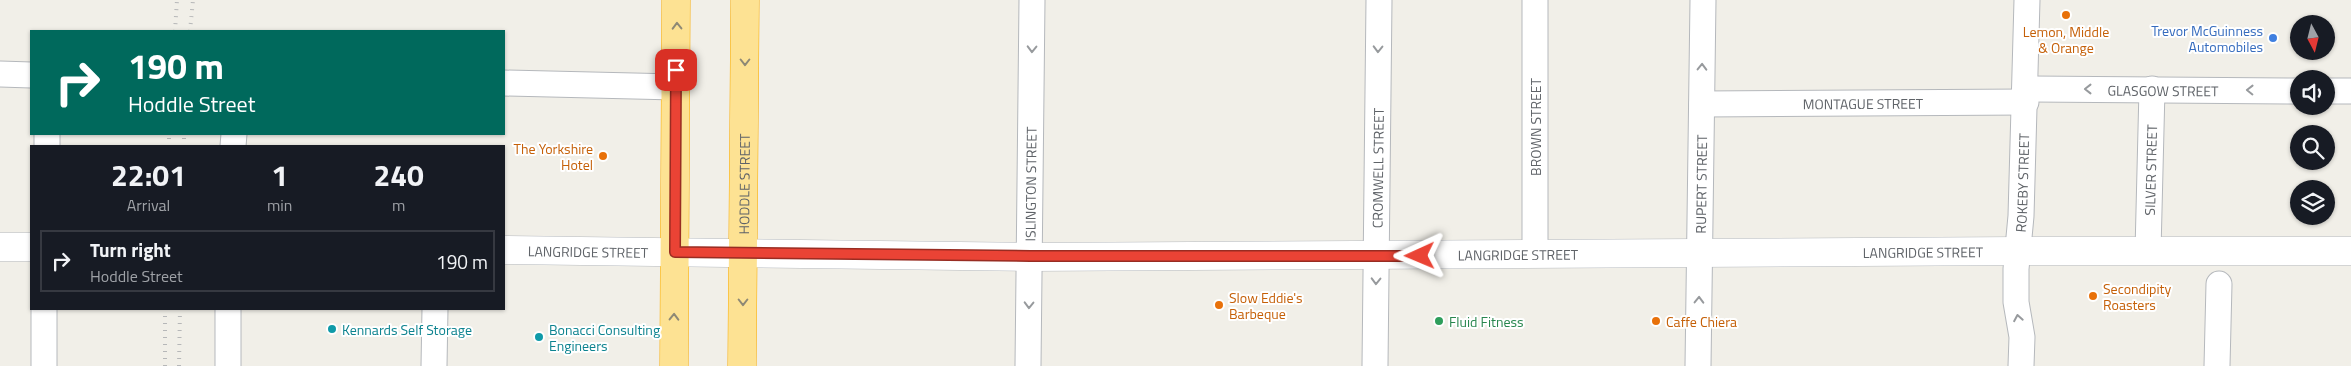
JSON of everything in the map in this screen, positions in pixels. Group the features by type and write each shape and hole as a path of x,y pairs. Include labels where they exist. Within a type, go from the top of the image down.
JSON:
{"highway":[{"path":"674,366 676,0"},
{"name":"HODDLE STREET","path":"742,366 745,0"}],"street":[{"name":"ISLINGTON STREET","path":"1028,366 1032,0"},
{"name":"CROMWELL STREET","path":"1375,366 1379,0"},
{"name":"BROWN STREET","path":"1535,0 1535,254"},
{"name":"RUPERT STREET","path":"1698,366 1703,0"},
{"name":"ROKEBY STREET","path":"2021,366 2022,337 2016,302 2026,95 2027,0"},
{"path":"0,74 30,74"},
{"path":"505,83 676,87"},
{"name":"GLASGOW STREET","path":"2026,95 2152,89 2290,91"},
{"name":"SILVER STREET","path":"2148,251 2152,89"},
{"path":"2335,91 2351,91"},
{"name":"MONTAGUE STREET","path":"1702,104 2026,95"},
{"path":"0,247 30,247"},
{"name":"LANGRIDGE STREET","path":"505,250 1030,256 2351,251"},
{"path":"2218,366 2219,284"},
{"path":"44,310 44,366"},
{"path":"228,310 228,366"},
{"path":"434,366 435,310"}],"railway":[{"path":"175,30 177,0"},
{"path":"190,30 193,0"},
{"path":"169,135 169,145"},
{"path":"184,135 184,145"},
{"path":"165,310 165,366"},
{"path":"179,366 180,310"}],"place":[{"name":"Lemon, Middle & Orange","path":"2066,15"},
{"name":"Trevor McGuinness Automobiles","path":"2273,38"},
{"name":"The Yorkshire Hotel","path":"603,156"},
{"name":"Secondipity Roasters","path":"2093,296"},
{"name":"Slow Eddie's Barbeque","path":"1219,305"},
{"name":"Fluid Fitness","path":"1439,321"},
{"name":"Caffe Chiera","path":"1656,321"},
{"name":"Kennards Self Storage","path":"332,329"},
{"name":"Bonacci Consulting Engineers","path":"539,337"}],"route":[{"path":"676,70 675,252 1030,256 1420,256"}]}
